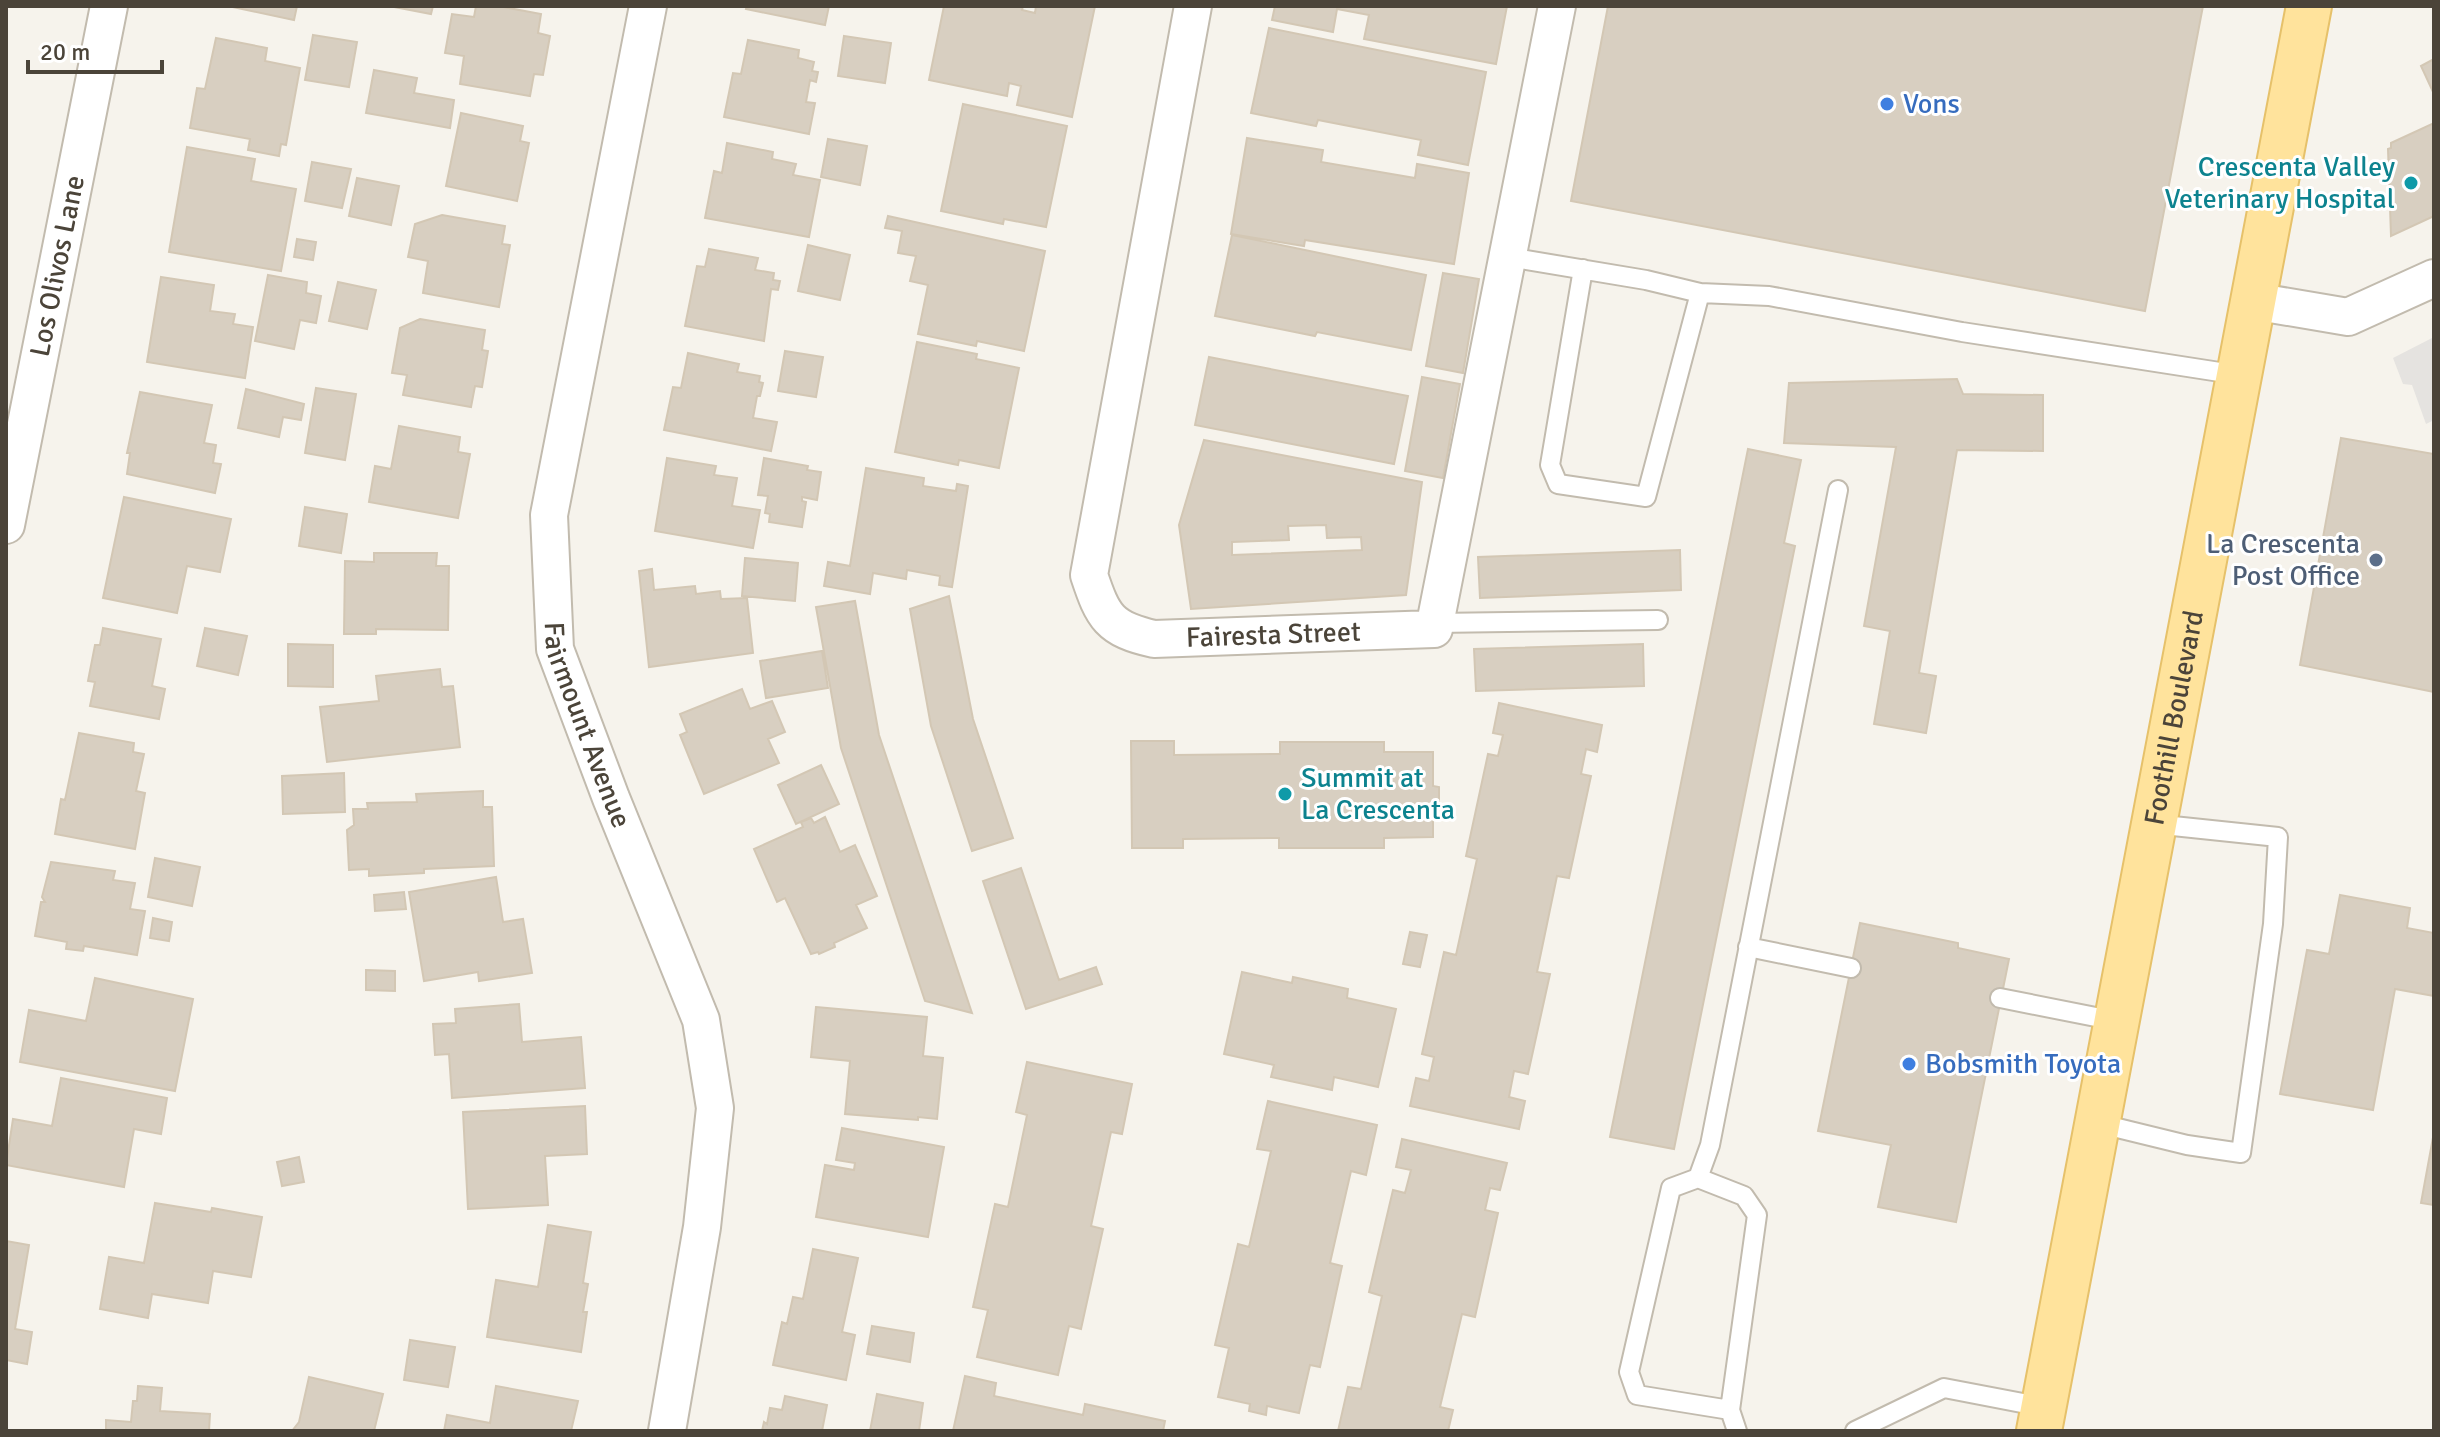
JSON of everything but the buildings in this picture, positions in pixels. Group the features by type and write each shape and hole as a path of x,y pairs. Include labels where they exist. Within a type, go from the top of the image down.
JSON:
{"main road":[{"name":"Foothill Boulevard","path":"2041,1419 2309,6"}],"street":[{"name":"Los Olivos Lane","path":"6,525 109,6"},
{"name":"Fairmount Avenue","path":"648,6 549,515 555,649 611,798 701,1020 715,1108 702,1227 667,1431"},
{"name":"Fairesta Street","path":"1193,6 1089,575 1097,599 1111,622 1128,633 1154,639 1434,629 1435,623"},
{"path":"1435,623 1557,6"},
{"path":"2253,301 2348,317 2434,278"}],"lane":[{"path":"1508,257 1700,293 1769,296 1962,332 2239,375"},
{"path":"1583,269 1550,465 1558,484 1646,497 1700,293"},
{"path":"1698,1178 1710,1145 1838,490"},
{"path":"1435,623 1658,620"},
{"path":"2097,1123 2187,1145 2241,1153 2273,924 2278,837 2154,824"},
{"path":"1748,947 1851,968"},
{"path":"2000,998 2116,1021"},
{"path":"1730,1410 1637,1395 1629,1372 1671,1188 1698,1178 1744,1196 1757,1215 1730,1410 1737,1431"},
{"path":"1855,1431 1944,1388 2041,1419"}],"shaded area":[{"path":"2434,337 2434,420 2426,424 2412,385 2403,384 2393,358"}],"place":[{"name":"Vons","path":"1887,104"},
{"name":"Crescenta Valley Veterinary Hospital","path":"2411,183"},
{"name":"La Crescenta Post Office","path":"2376,560"},
{"name":"Summit at La Crescenta","path":"1285,794"},
{"name":"Bobsmith Toyota","path":"1909,1064"}]}
